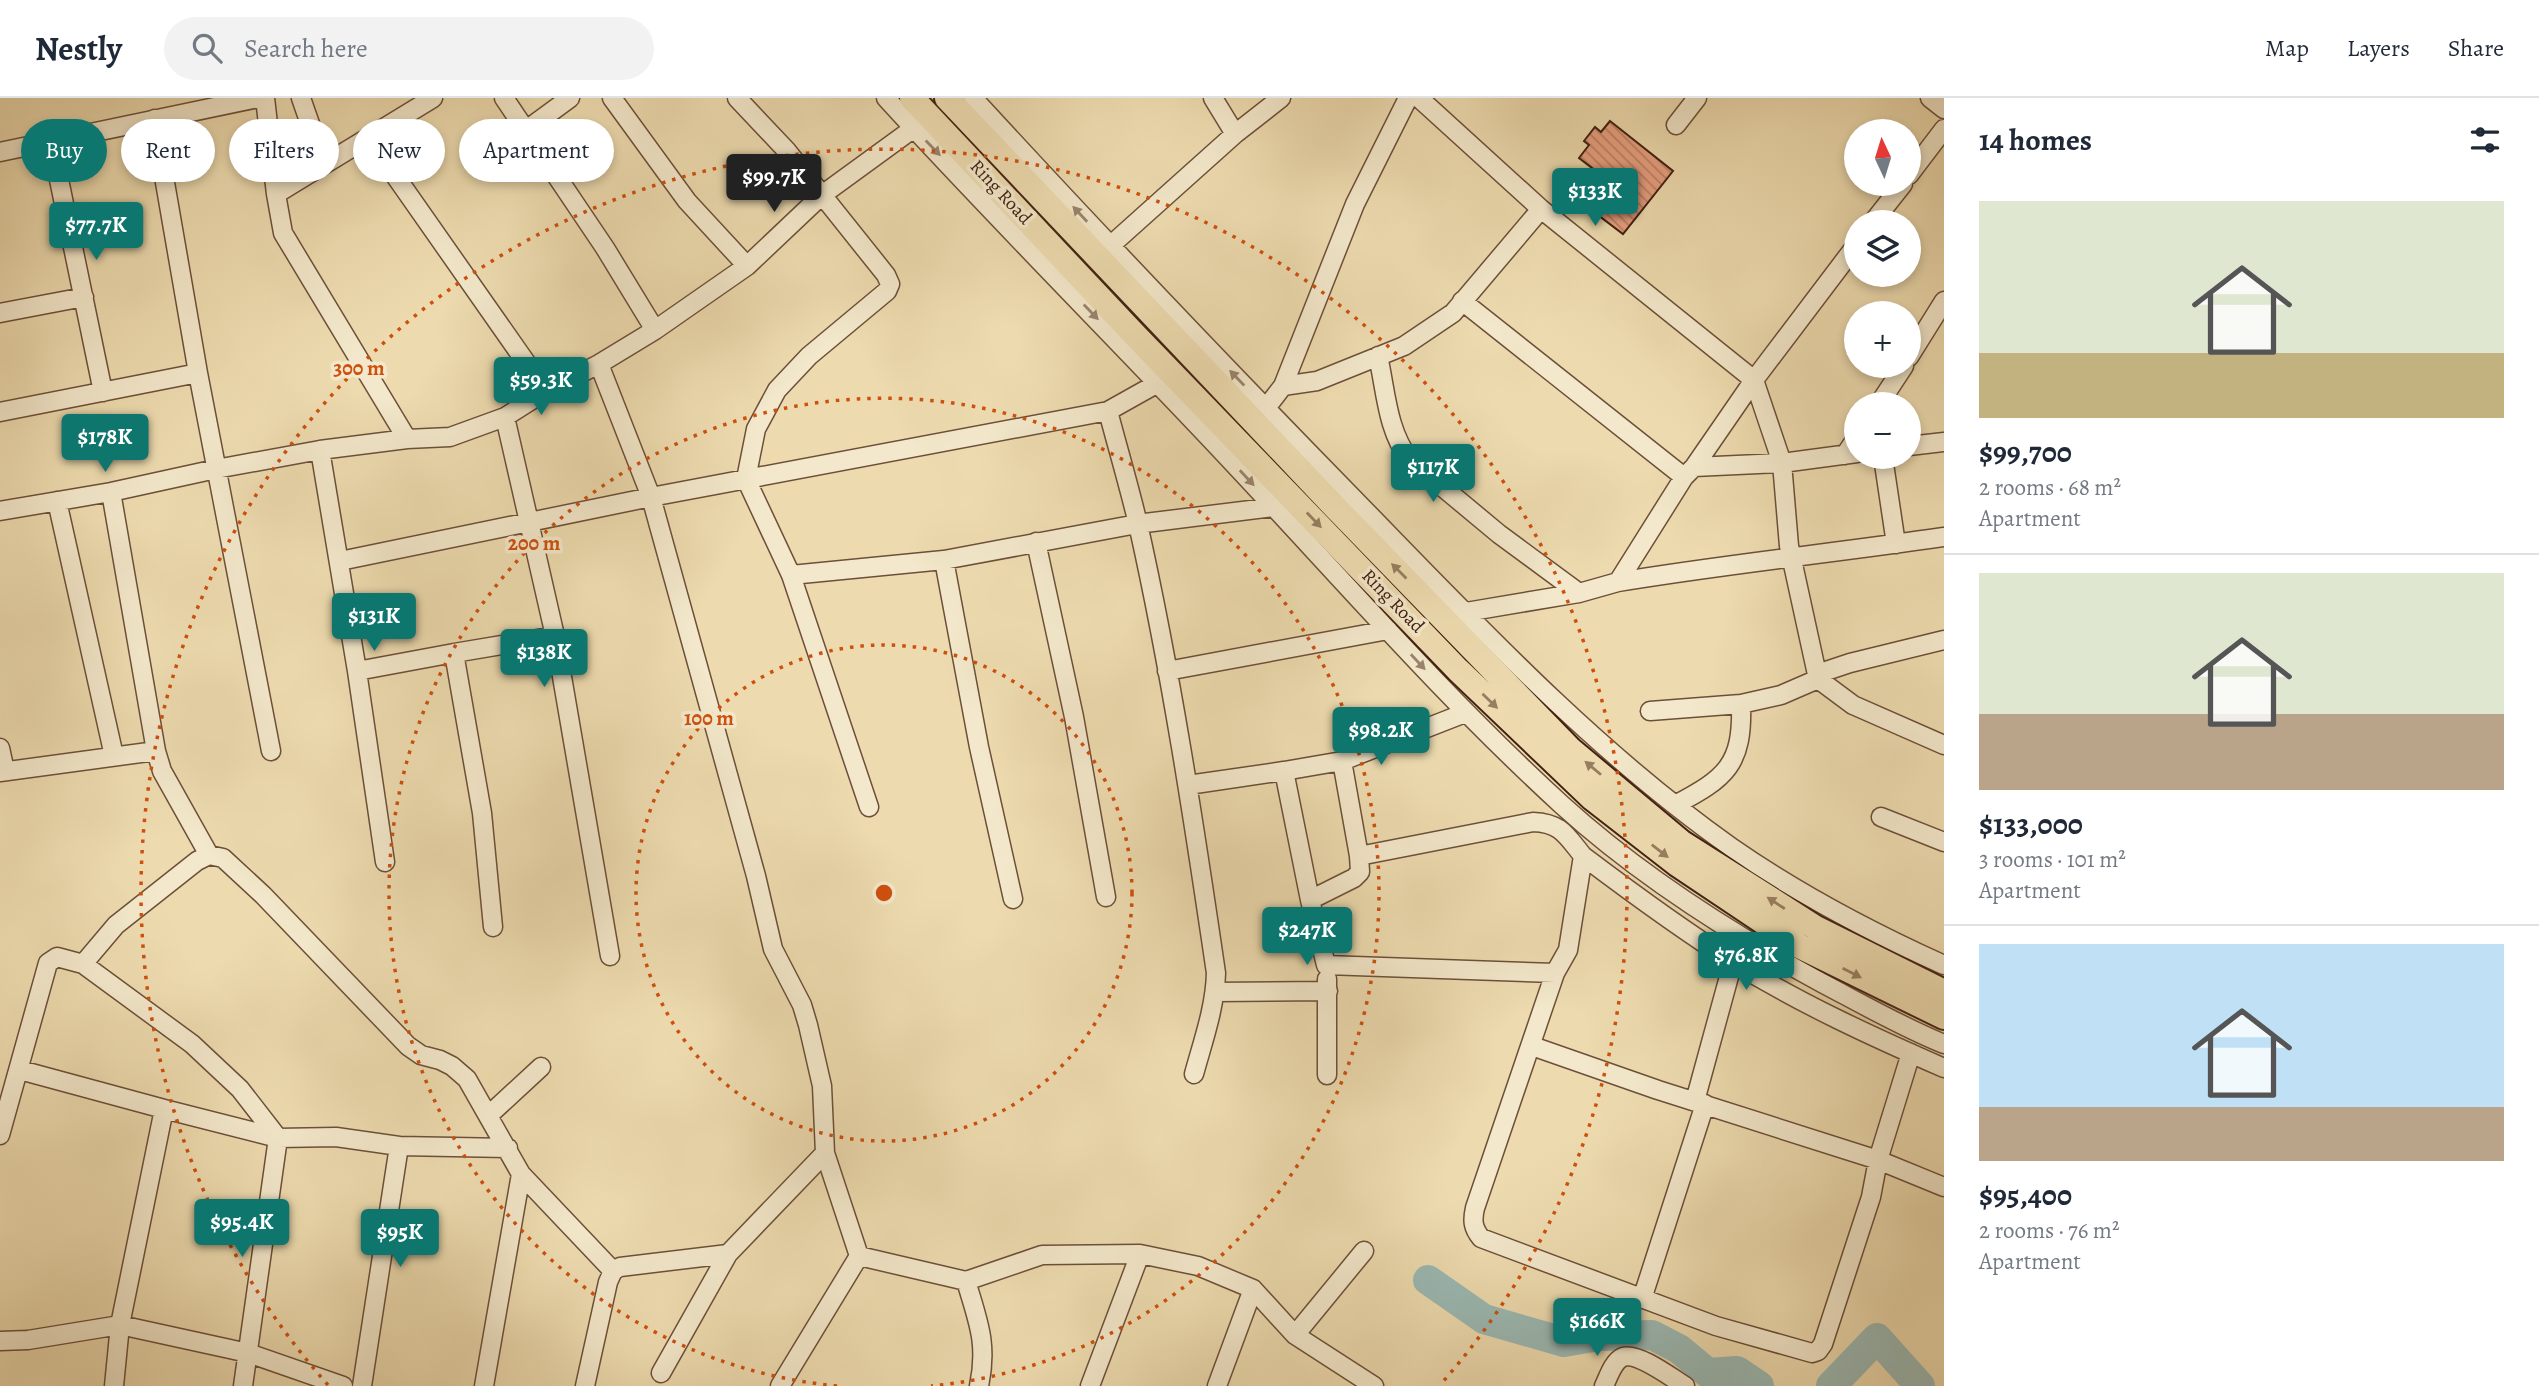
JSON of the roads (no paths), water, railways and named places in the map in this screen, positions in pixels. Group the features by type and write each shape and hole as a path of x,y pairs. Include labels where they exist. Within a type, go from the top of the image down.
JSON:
{"highway":[{"name":"Ring Road","path":"912,98 1133,333 1458,670 1592,798 1677,864 1801,947 1944,1017"},
{"name":"Ring Road","path":"947,98 1332,504 1571,750 1693,849 1816,928 1944,992"}],"street":[{"path":"154,119 258,98"},
{"path":"265,98 283,233 407,439"},
{"path":"301,98 308,119"},
{"path":"398,119 433,98"},
{"path":"504,98 517,119"},
{"path":"541,119 570,98"},
{"path":"612,98 687,201 747,266"},
{"path":"737,98 787,151 887,275 890,284 887,291 809,356 777,390 756,429 746,478 791,575 869,807"},
{"path":"886,98 1158,383 1465,713 1563,806 1609,844 1709,917 1776,958 1917,1033 1944,1044"},
{"path":"973,98 1266,408 1564,708 1675,805 1732,848 1797,889 1944,965"},
{"path":"1213,98 1235,134"},
{"path":"1110,246 1235,134 1281,98"},
{"path":"1266,408 1283,386 1355,204 1408,98"},
{"path":"1419,98 1541,209 1754,380 1782,463 1791,559 1818,679 1853,705 1944,745"},
{"path":"1676,125 1697,98"},
{"path":"1930,98 1944,109"},
{"path":"0,510 111,492 320,450 407,439 450,437 505,417 654,330 747,266 822,195 914,128"},
{"path":"1922,158 1944,130"},
{"path":"0,152 21,147"},
{"path":"60,182 103,391"},
{"path":"165,182 198,373 271,751"},
{"path":"276,194 295,182"},
{"path":"400,182 547,391"},
{"path":"560,182 606,248 654,330"},
{"path":"1882,210 1894,196"},
{"path":"1283,386 1317,381 1404,346 1453,313 1541,209"},
{"path":"1618,582 1689,472 1754,380 1844,261"},
{"path":"0,313 84,296"},
{"path":"1462,301 1689,472 1844,455"},
{"path":"1921,338 1944,301"},
{"path":"1378,356 1394,432 1399,446 1410,460 1499,534 1579,593"},
{"path":"599,364 651,497 752,863 768,936 808,1025 822,1086 825,1153 859,1256 780,1386"},
{"path":"0,412 198,373"},
{"path":"340,561 746,478 1108,411 1158,383"},
{"path":"1108,411 1138,524 1167,671 1188,785 1216,974 1215,992 1194,1074"},
{"path":"505,417 555,636 610,956"},
{"path":"1921,445 1944,442"},
{"path":"320,450 340,561 385,862"},
{"path":"1885,469 1896,544"},
{"path":"111,492 156,751 162,771 209,855"},
{"path":"57,501 114,756"},
{"path":"791,575 944,560 1138,524 1274,507"},
{"path":"1466,612 1579,593 1618,582 1736,563 1791,559 1944,537"},
{"path":"1037,542 1074,717 1106,897"},
{"path":"944,560 979,747 1013,899"},
{"path":"1167,671 1388,630"},
{"path":"357,671 555,636"},
{"path":"1650,711 1741,704 1781,695 1818,679 1826,671 1944,640"},
{"path":"454,653 482,813 493,927"},
{"path":"1675,805 1708,788 1724,774 1737,753 1742,731 1741,704"},
{"path":"1188,785 1342,761 1465,713"},
{"path":"0,748 2,772 156,751"},
{"path":"1310,901 1354,878 1360,872 1342,761"},
{"path":"1284,771 1326,965 1327,1075"},
{"path":"1881,817 1944,842"},
{"path":"1359,856 1533,822 1550,823 1564,833 1583,856 1733,962 1812,1006 1944,1068"},
{"path":"83,964 116,925 197,861 209,855 223,858 263,895 408,1046 421,1055 452,1066 467,1079 521,1174 613,1271"},
{"path":"1583,856 1568,950 1555,972 1472,1218 1474,1230 1481,1238 1716,1326 1812,1353 1818,1351 1823,1344 1871,1198 1878,1160 1911,1053"},
{"path":"0,1135 2,1115 20,1070 48,963 57,957 83,964 192,1044 240,1089 278,1138 243,1386"},
{"path":"1643,1299 1700,1102 1733,962"},
{"path":"1326,965 1555,972"},
{"path":"1215,992 1328,991"},
{"path":"1532,1045 1878,1160 1944,1187"},
{"path":"489,1115 541,1067"},
{"path":"20,1070 278,1138 336,1137 399,1146 508,1147"},
{"path":"114,1386 120,1325 164,1109"},
{"path":"362,1386 399,1146"},
{"path":"662,1373 728,1254 825,1153"},
{"path":"484,1386 521,1174"},
{"path":"1295,1335 1364,1251"},
{"path":"586,1386 608,1282 613,1271 620,1267 728,1254"},
{"path":"859,1256 966,1281 1042,1255 1140,1254 1198,1266 1253,1289 1295,1335 1374,1386"},
{"path":"1090,1386 1140,1254"},
{"path":"966,1281 982,1336 984,1361 979,1386"},
{"path":"1217,1386 1253,1289"},
{"path":"0,1341 28,1340 120,1325 248,1353 343,1386"},
{"path":"1604,1386 1618,1361 1623,1357 1633,1357 1643,1360 1685,1386"}],"waterway":[{"path":"1428,1280 1484,1319 1564,1342 1599,1336 1652,1335 1679,1349 1708,1373 1737,1371 1759,1386"},
{"path":"1831,1386 1877,1338 1920,1386"}]}
